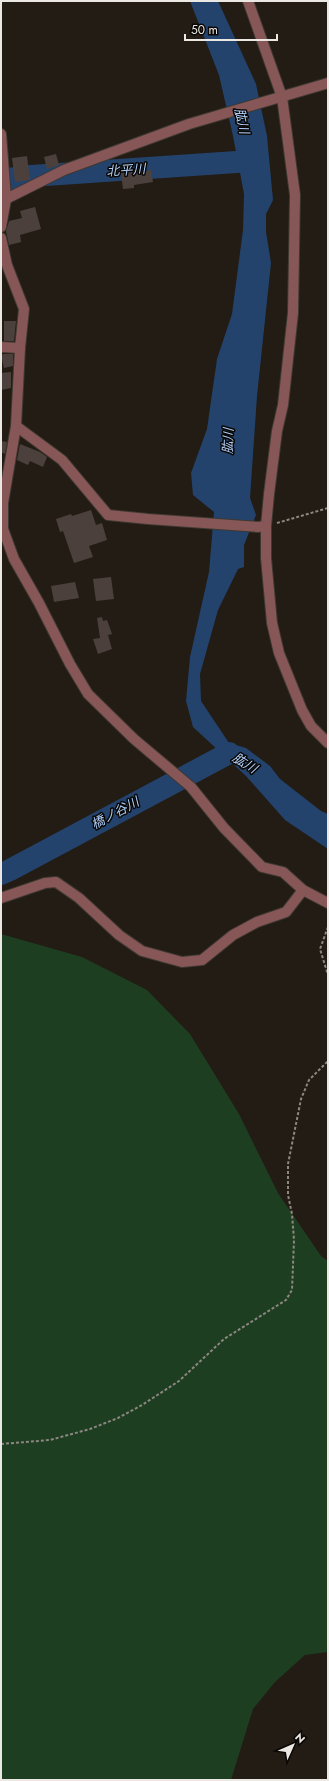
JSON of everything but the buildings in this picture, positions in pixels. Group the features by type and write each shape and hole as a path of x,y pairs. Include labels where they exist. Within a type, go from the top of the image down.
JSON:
{"street":[{"path":"248,1 282,97 295,195 294,313 283,405 277,431 272,473 262,527 272,623 279,653 302,710 311,726 328,743"},
{"path":"6,199 64,170 189,124 328,83"},
{"path":"1,134 6,199 1,227"},
{"path":"1,238 7,265 24,309 20,348 16,426 3,503 2,529 14,559 40,603 70,664 88,694 134,738 191,786 224,828 262,867 283,872 303,890 328,903"},
{"path":"1,347 20,348"},
{"path":"16,426 62,460 108,515 262,527"},
{"path":"1,898 45,883 56,882 79,898 119,935 142,951 182,962 202,960 233,935 258,922 286,912 303,890"}],"path":[{"path":"262,527 328,508"},
{"path":"328,927 320,949 328,975"},
{"path":"1,1444 50,1440 90,1429 118,1418 142,1405 179,1381 224,1340 286,1300 292,1290 294,1240 292,1214 288,1195 288,1164 301,1099 309,1080 328,1061"}],"green space":[{"path":"1,934 82,957 147,990 190,1034 239,1114 278,1193 321,1256 328,1261 328,1652 305,1655 275,1682 253,1709 231,1780 1,1780"}],"water":[{"name":"肱川","path":"190,1 218,1 256,84 267,136 273,200 266,214 266,232 271,263 257,396 250,498 256,515 244,545 244,567 238,569 218,610 200,674 201,701 229,743 246,748 270,766 280,779 321,811 328,814 328,849 285,820 246,776 193,727 186,701 190,657 209,572 214,512 193,495 191,473 207,429 217,359 232,314 243,230 244,194 219,75"}],"waterway":[{"name":"北平川","path":"1,180 31,176 251,161"},
{"name":"橋ノ谷川","path":"1,874 229,753"}]}
